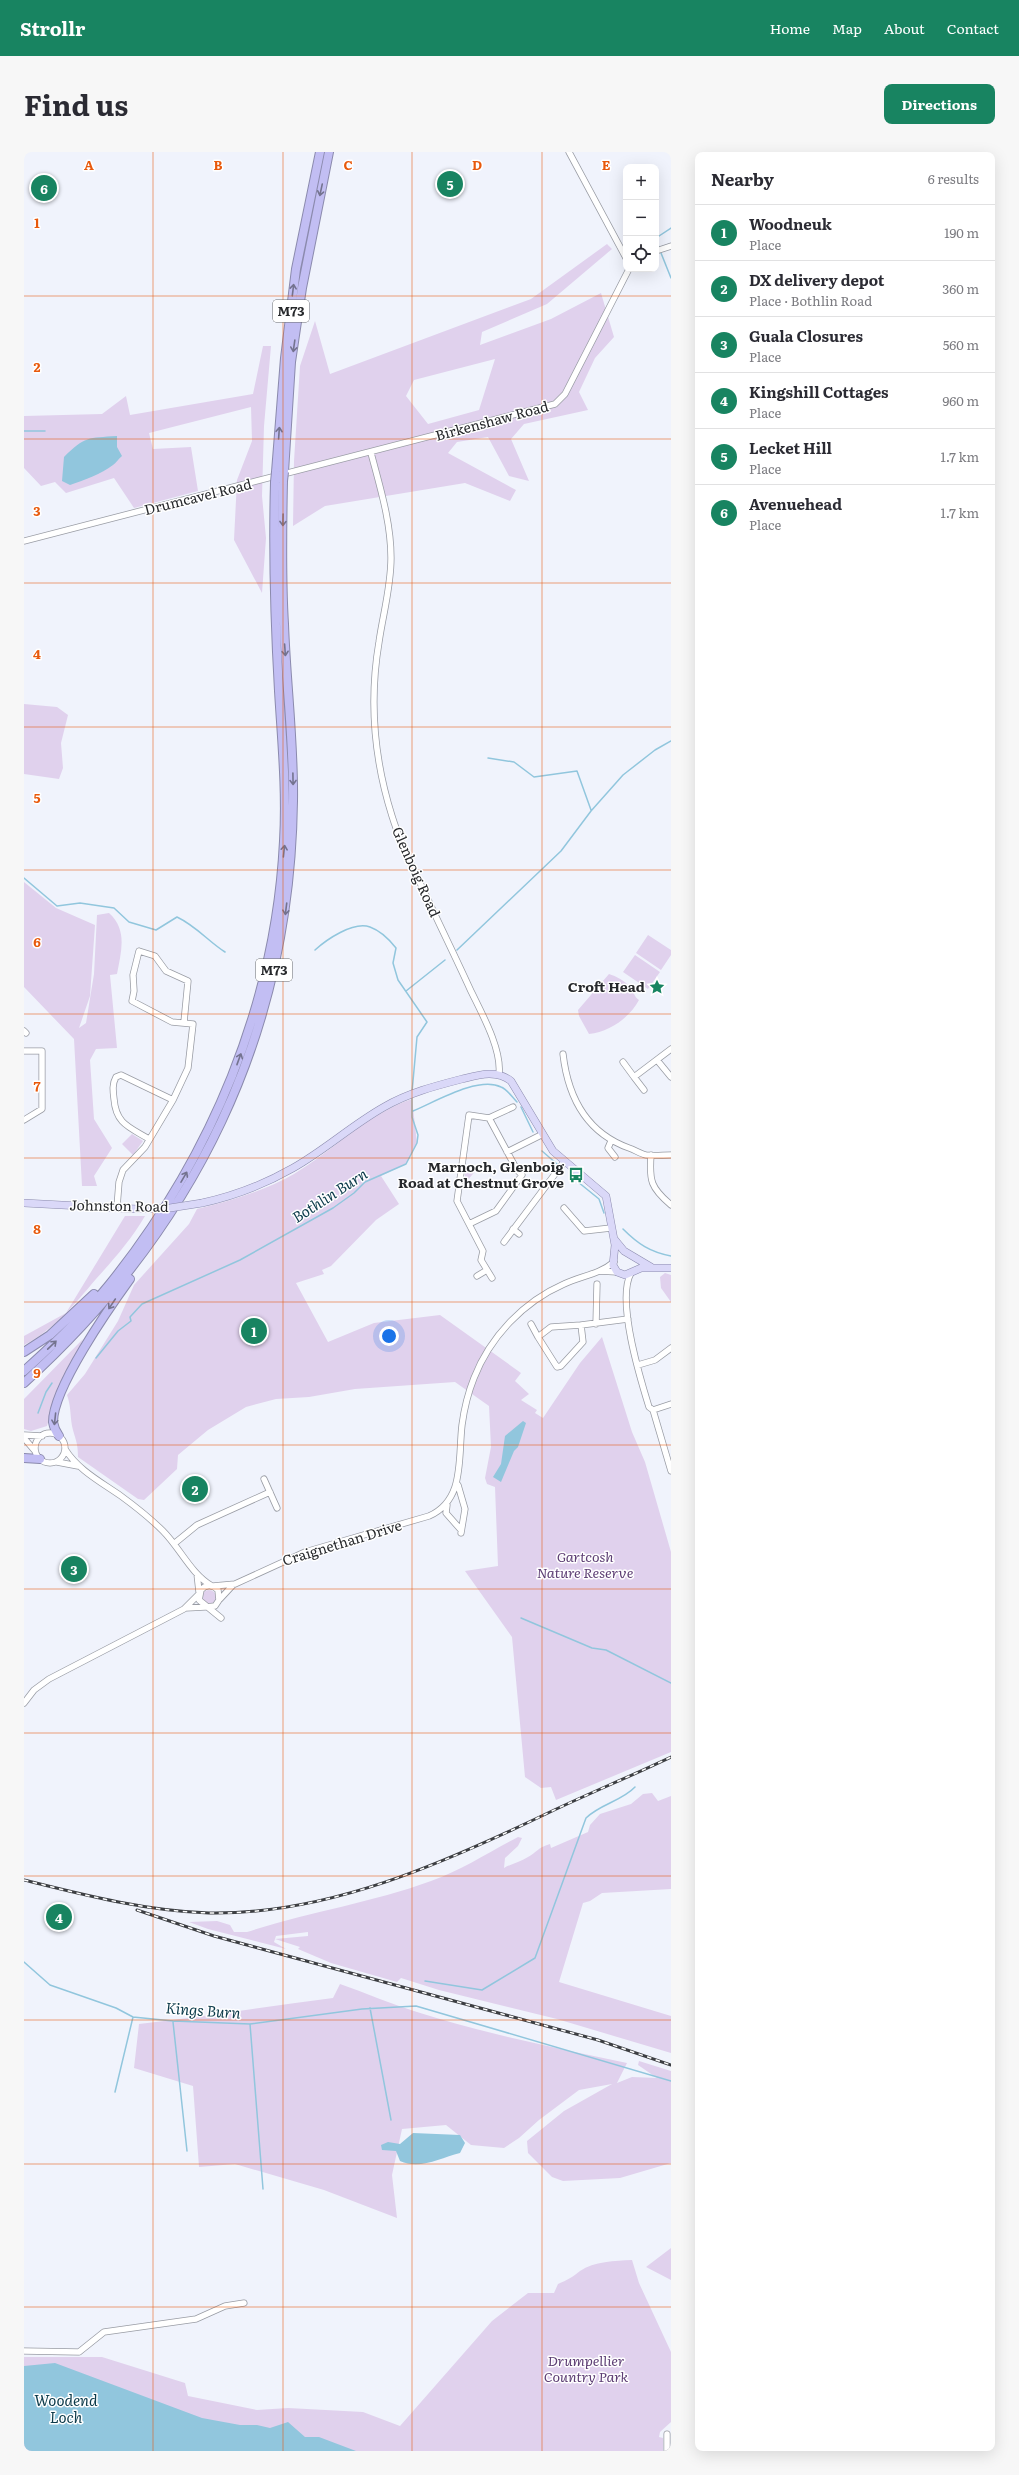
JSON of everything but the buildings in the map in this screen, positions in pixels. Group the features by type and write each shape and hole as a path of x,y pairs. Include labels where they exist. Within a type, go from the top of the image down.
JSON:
{"highway":[{"name":"M73","path":"280,472 285,358 296,269 320,152"},
{"name":"M73","path":"24,1371 98,1297 136,1250 170,1201 203,1142 238,1062 251,1025 275,924 284,842 285,802 275,622 279,481 300,302 329,152"},
{"name":"M73","path":"24,1383 72,1337 125,1278 172,1213 228,1110 258,1030 275,967 285,915 293,800 279,481"},
{"path":"24,1352 50,1335 87,1301 122,1261 170,1201"},
{"path":"59,1436 54,1427 54,1419 70,1374 91,1336 172,1213"},
{"path":"24,1458 38,1456"}],"main road":[{"name":"Johnston Road","path":"24,1203 138,1209 170,1208 202,1203 254,1187 292,1169 355,1125 402,1098 467,1078 490,1073 499,1074"},
{"path":"499,1074 511,1081 520,1094 541,1135 564,1162 603,1192 609,1207 611,1228 615,1240 614,1260 618,1273 632,1273 653,1267 671,1268"},
{"path":"615,1240 627,1253 653,1267"},
{"path":"614,1260 620,1253 627,1253"},
{"path":"632,1273 636,1265 635,1258"}],"street":[{"path":"569,152 623,252"},
{"path":"659,250 671,246"},
{"name":"Birkenshaw Road","path":"371,453 559,403 627,272"},
{"name":"Drumcavel Road","path":"24,541 371,453"},
{"name":"Glenboig Road","path":"371,453 386,510 391,558 388,600 379,642 373,686 374,736 378,760 392,817 406,853 484,1018 498,1057 499,1074"},
{"path":"117,1207 120,1176 145,1148 182,1085 191,1057 194,1024 172,1022 132,1001 134,991 133,975 139,951 155,956 166,971 188,981 184,1022"},
{"path":"634,1077 671,1049"},
{"path":"24,1051 42,1050 42,1109 24,1120"},
{"path":"563,1054 565,1073 575,1102 601,1134 611,1141 651,1155 671,1155"},
{"path":"657,1060 671,1077"},
{"path":"622,1062 644,1090"},
{"path":"149,1139 121,1122 116,1114 113,1085 116,1077 121,1075 173,1100"},
{"path":"492,1278 480,1260 483,1251 457,1201 469,1115 489,1118 513,1107"},
{"path":"469,1224 496,1212 522,1175 517,1170 489,1118"},
{"path":"507,1152 541,1135"},
{"path":"611,1141 608,1148 615,1157"},
{"path":"651,1155 650,1177 654,1189 671,1205"},
{"path":"504,1242 564,1162"},
{"path":"564,1208 584,1231 611,1228"},
{"path":"513,1229 519,1234"},
{"path":"457,1482 465,1509 461,1532 446,1513 448,1503 457,1482 462,1424 468,1396 475,1376 490,1348 512,1320 538,1299 563,1284 598,1272 614,1260"},
{"path":"478,1276 487,1270"},
{"path":"598,1272 618,1273 626,1290 628,1319 638,1365 649,1407 653,1410 668,1450 671,1471"},
{"path":"626,1290 632,1273"},
{"path":"596,1324 597,1284"},
{"path":"538,1337 551,1327 596,1324 628,1319"},
{"path":"531,1324 554,1364 561,1366 583,1342 581,1325"},
{"path":"638,1365 655,1360 671,1348"},
{"path":"653,1410 671,1404"},
{"path":"24,1436 42,1436 50,1434 59,1436 65,1448 78,1466 141,1511 175,1543 197,1574 218,1590 222,1620 200,1603 197,1574"},
{"path":"24,1436 38,1456 48,1463 57,1462 78,1466"},
{"path":"38,1456 37,1442 42,1436"},
{"path":"57,1462 63,1456 65,1448"},
{"path":"264,1479 277,1508"},
{"path":"175,1543 197,1525 270,1492"},
{"path":"448,1503 458,1500 463,1503"},
{"name":"Craignethan Drive","path":"219,1601 225,1592 235,1584 305,1552 429,1516 448,1503"},
{"name":"Craignethan Drive","path":"429,1516 451,1518"},
{"path":"451,1518 458,1519 463,1516"},
{"name":"Craignethan Drive","path":"212,1586 235,1584"},
{"path":"24,1703 34,1690 49,1679 184,1609 206,1586 212,1586"},
{"path":"184,1609 215,1606 219,1601"},
{"path":"24,2351 79,2352 104,2332 196,2319 225,2306 244,2304"},
{"path":"667,2434 667,2451"}],"green space":[{"path":"607,244 612,249 547,304 482,332 480,345 551,319 601,293 614,337 595,358 579,392 588,410 524,424 511,439 529,481 509,476 488,437 457,442 448,453 516,490 510,501 465,483 325,506 293,526 294,461 300,366 315,321 330,374 531,299","holes":["495,359 479,410 428,424 406,396 414,380"]},
{"path":"263,346 271,346 264,426 262,496 266,538 262,593 234,540 237,480 252,441 251,407 149,433 153,449 191,447 198,491 134,508 114,478 66,493 55,482 41,486 24,468 24,416 102,414 126,396 130,415 253,394"},
{"path":"24,704 57,707 68,715 61,743 63,768 59,779 24,774"},
{"path":"24,882 56,908 95,925 90,996 79,1028 86,1023 94,974 97,915 109,913 119,927 121,934 122,942 117,974 110,975 117,1048 96,1049 90,1060 94,1119 112,1148 94,1176 97,1186 82,1186 74,1039 24,987"},
{"path":"648,935 671,950 671,955 661,970 636,953"},
{"path":"635,955 660,972 648,989 623,972"},
{"path":"609,974 626,983 639,1000 625,1018 618,1023 597,1033 589,1034 579,1016 578,1010"},
{"name":"Gartcosh Nature Reserve","path":"412,1099 417,1143 406,1164 381,1176 399,1204 376,1220 331,1266 322,1270 324,1274 296,1283 328,1342 374,1323 440,1315 521,1373 515,1381 529,1394 521,1400 537,1410 535,1413 543,1418 580,1363 602,1337 632,1432 645,1462 671,1552 671,1752 556,1800 551,1787 541,1788 525,1777 512,1637 465,1571 498,1566 495,1487 487,1484 485,1478 491,1447 489,1406 455,1382 355,1389 309,1397 276,1399 246,1407 208,1430 178,1455 177,1469 144,1500 138,1499 78,1457 77,1444 72,1426 67,1395 85,1374 118,1321 134,1285 189,1224 197,1209 247,1195 283,1180 309,1165 365,1123"},
{"path":"132,1134 143,1141 133,1155 122,1144"},
{"path":"465,1166 478,1168 466,1182 462,1181 465,1180"},
{"path":"125,1216 145,1216 122,1249 66,1313"},
{"path":"665,1273 671,1275 671,1302 661,1288 660,1277"},
{"path":"66,1313 45,1332 24,1345 24,1336"},
{"path":"83,1339 53,1404 47,1426 31,1431 24,1429 24,1399"},
{"path":"206,1590 212,1590 216,1594 216,1600 212,1604 206,1604 202,1600 202,1594"},
{"path":"652,1793 658,1801 671,1796 671,1889 602,1893 590,1901 583,1903 559,1982 671,2016 671,2053 557,2019 439,1990 401,1978 397,1982 331,1963 298,1949 300,1947 275,1939 274,1942 286,1949 208,1929 189,1922 217,1921 230,1925 234,1932 247,1932 408,1889 442,1877 518,1837 522,1838 518,1846 505,1858 504,1868 525,1859 550,1844 551,1848 588,1832 590,1825 600,1814 631,1804 643,1794","holes":["308,1932 308,1936 275,1939 276,1936"]},
{"path":"340,1984 407,2009 443,2020 522,2040 627,2063 617,2083 632,2077 657,2078 638,2065 639,2061 671,2071 671,2163 620,2178 563,2181 552,2177 528,2153 527,2141 564,2111 612,2084 579,2090 539,2120 519,2138 504,2148 471,2145 446,2125 402,2129 392,2175 397,2218 324,2190 235,2164 199,2167 193,2086 134,2068 139,2024 333,1998"},
{"path":"671,2248 671,2280 646,2267"},
{"name":"Drumpellier Country Park","path":"632,2260 639,2283 671,2352 671,2422 660,2432 659,2437 663,2438 663,2451 24,2451 24,2357 102,2357 185,2383 188,2396 257,2410 288,2408 363,2412 400,2426 492,2321 528,2293 554,2293 558,2284 592,2265 605,2262"}],"water":[{"path":"117,436 117,447 122,456 114,464 98,474 70,485 62,481 64,457 77,445 88,439"},
{"path":"523,1421 526,1423 518,1447 514,1451 501,1482 493,1477 501,1464 505,1436"},
{"path":"413,2133 460,2135 465,2143 460,2153 422,2164 400,2161 396,2151 382,2150 381,2145 388,2142 400,2144"},
{"name":"Woodend Loch","path":"55,2363 202,2418 240,2425 257,2425 270,2428 288,2422 305,2437 319,2437 356,2451 24,2451 24,2366"}],"waterway":[{"path":"659,236 671,228"},
{"path":"661,253 671,278"},
{"path":"24,431 45,431"},
{"path":"457,950 561,851 591,811 623,775 655,750 671,741"},
{"path":"488,758 514,762 534,777 577,771 591,810"},
{"name":"Bothlin Burn","path":"24,878 57,906 80,903 114,908 129,922 156,930 177,917 225,952"},
{"name":"Bothlin Burn","path":"315,950 340,932 363,926 370,927 381,933 388,938 396,948 393,963 398,980 427,1022 417,1037 412,1092"},
{"path":"406,991 445,960"},
{"path":"413,1111 469,1087 481,1085 501,1087 517,1102"},
{"name":"Bothlin Burn","path":"96,1358 118,1331 131,1321 130,1317 142,1304 240,1260 333,1208 354,1193 365,1182 406,1164 417,1143 418,1135 412,1117 412,1096"},
{"path":"521,1107 533,1132"},
{"path":"542,1151 557,1164"},
{"path":"578,1182 599,1199 604,1213"},
{"path":"623,1229 645,1247 671,1256"},
{"name":"Bothlin Burn","path":"38,1413 46,1392 52,1383"},
{"path":"521,1618 592,1648 606,1650 671,1683"},
{"path":"425,1981 482,1990 535,1958 586,1818 598,1809 624,1796 635,1787"},
{"name":"Kings Burn","path":"24,1962 50,1985 116,2008 133,2017 173,2021 250,2024 362,2009 416,2006 671,2081"},
{"path":"370,2008 391,2120"},
{"path":"115,2092 133,2017"},
{"path":"173,2022 187,2151"},
{"path":"250,2024 263,2189"}],"railway":[{"path":"24,1880 139,1906 185,1912 209,1913 253,1911 298,1905 341,1895 427,1867 469,1850 671,1757"},
{"path":"137,1910 214,1936 598,2040 671,2065"}],"place":[{"name":"Lecket Hill","path":"450,184"},
{"name":"Avenuehead","path":"44,188"},
{"name":"Croft Head","path":"657,987"},
{"name":"Marnoch, Glenboig Road at Chestnut Grove","path":"576,1175"},
{"name":"Woodneuk","path":"254,1331"},
{"name":"DX delivery depot","path":"195,1489"},
{"name":"Guala Closures","path":"74,1569"},
{"name":"Kingshill Cottages","path":"59,1917"}]}
